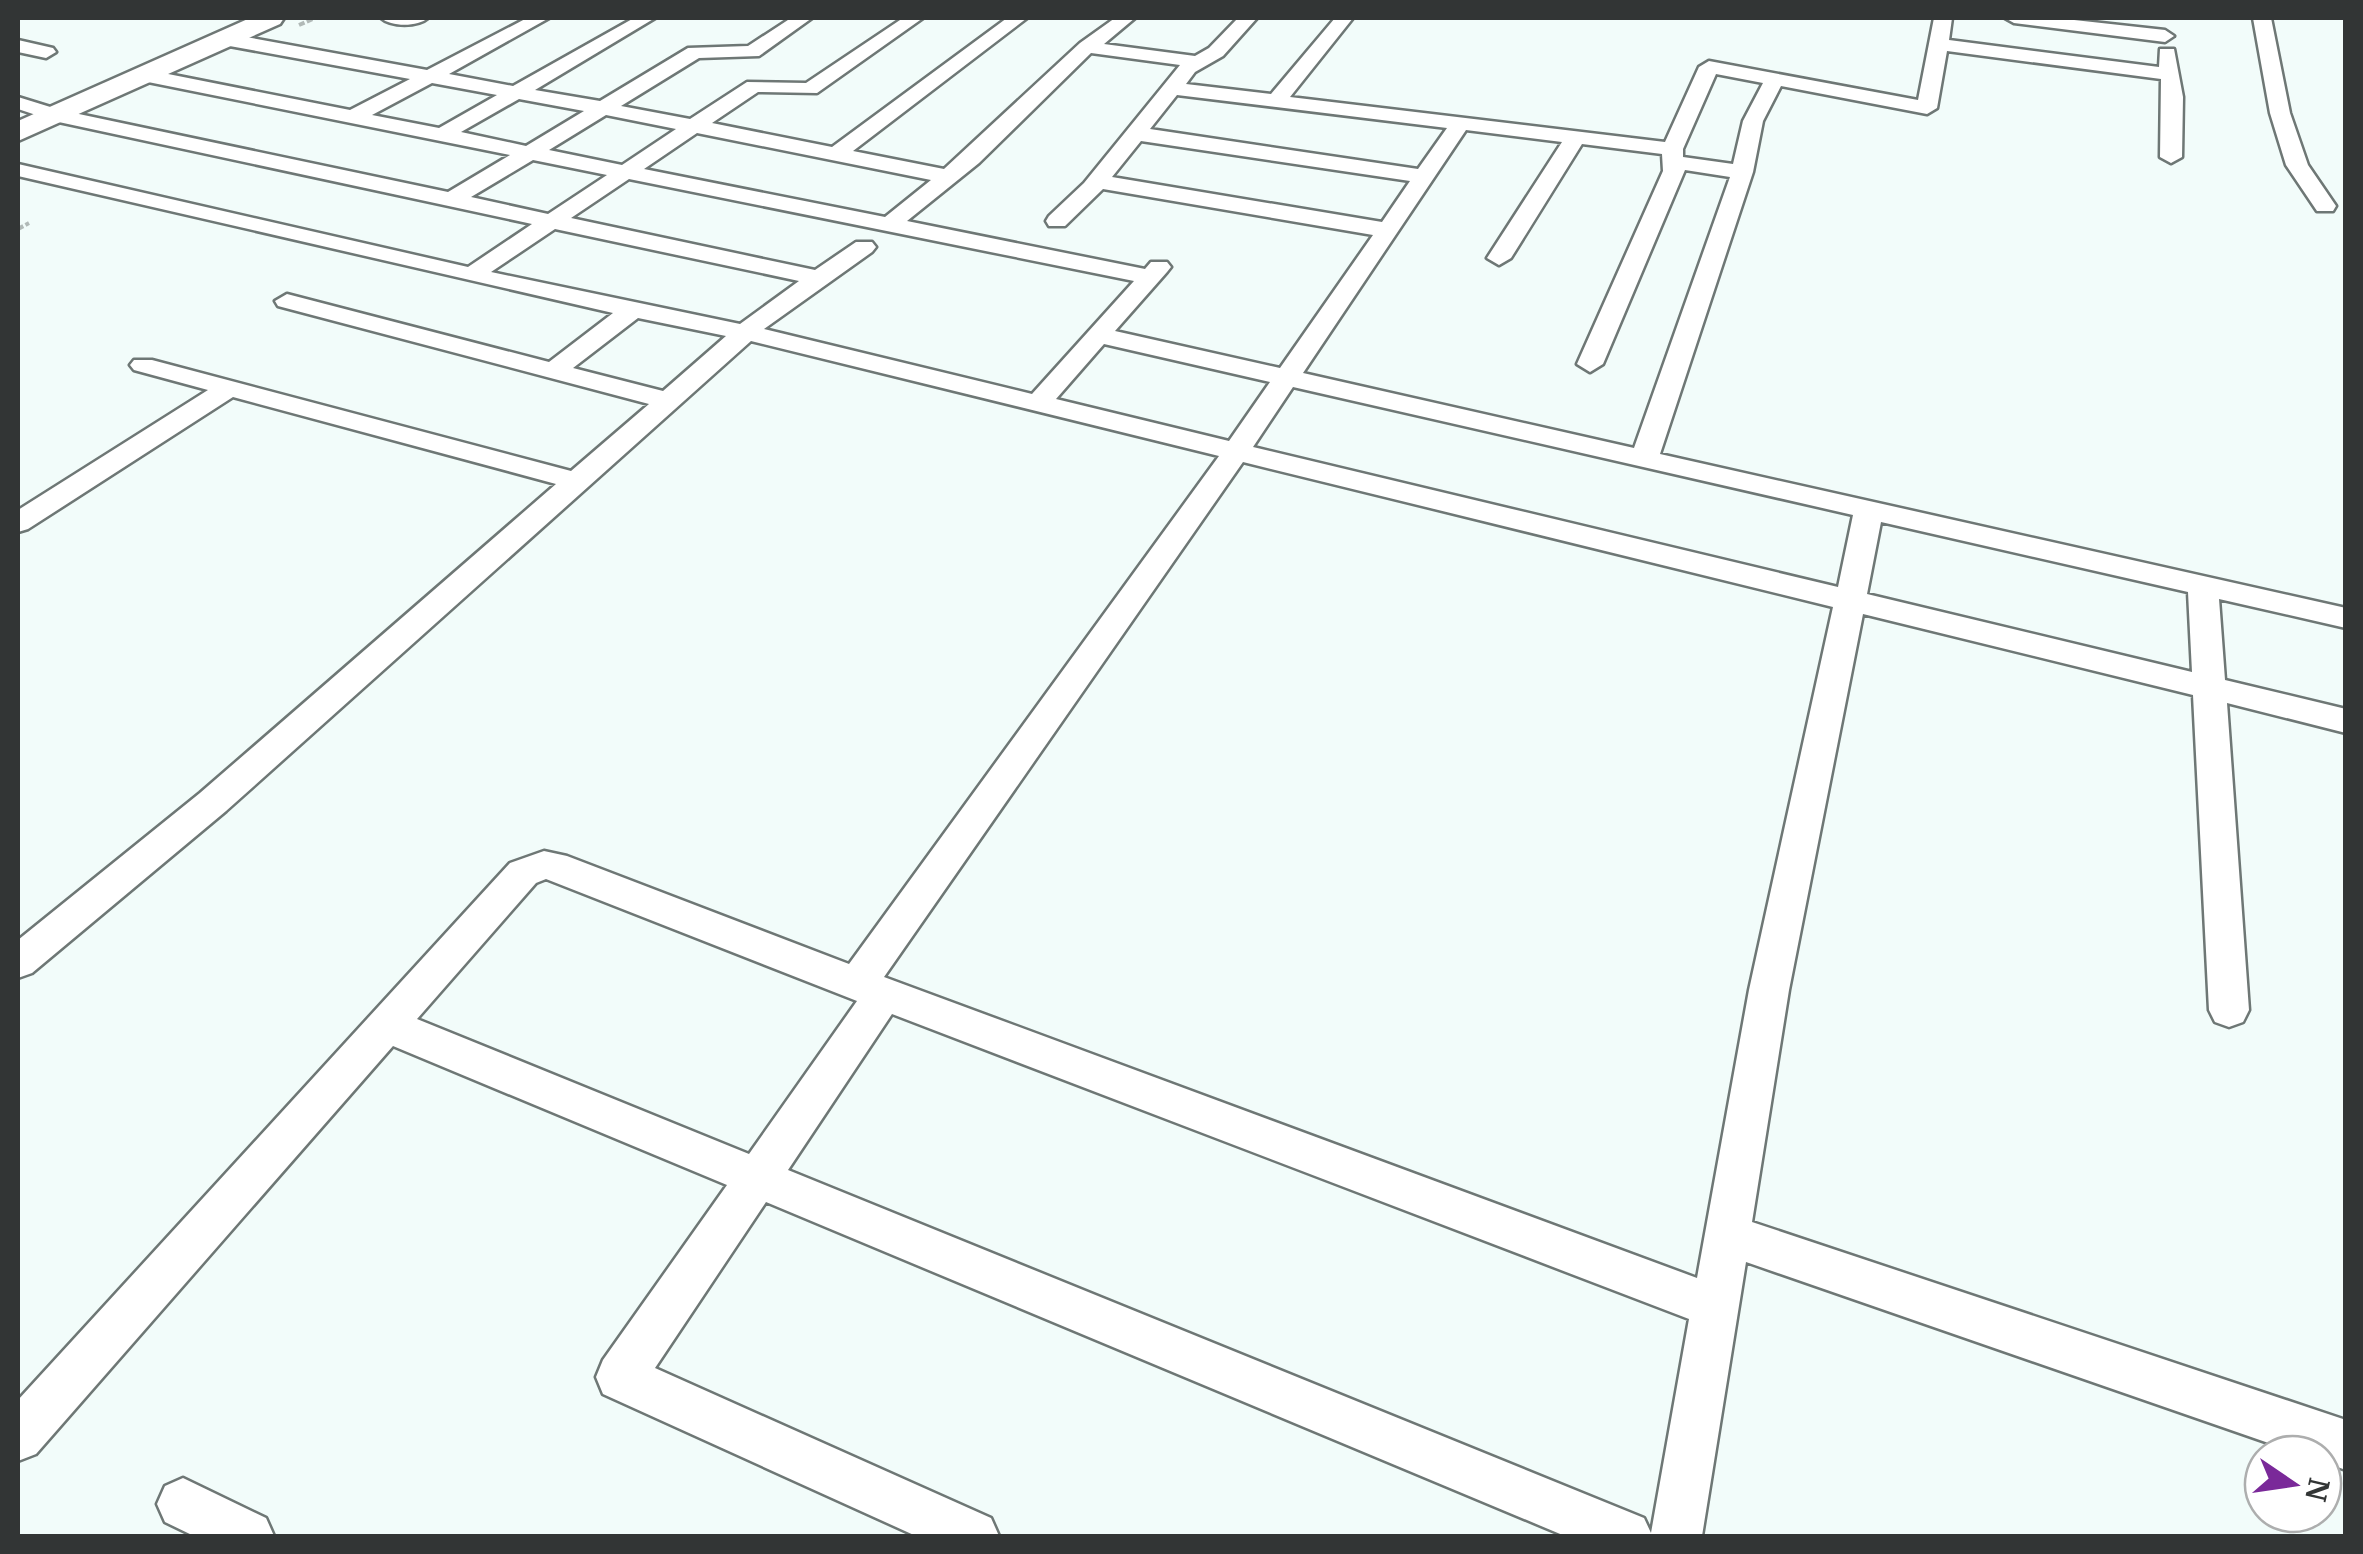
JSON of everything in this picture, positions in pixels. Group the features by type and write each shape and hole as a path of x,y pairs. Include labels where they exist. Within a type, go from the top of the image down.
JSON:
{"main road":[{"path":"18,132 271,18"}],"street":[{"path":"390,18 418,18"},
{"path":"356,116 540,18"},
{"path":"445,134 646,18"},
{"path":"453,198 695,52 752,52 803,18"},
{"path":"471,274 754,86 802,90 815,86 914,18"},
{"path":"836,154 1018,18"},
{"path":"890,225 949,177 1087,48 1126,18"},
{"path":"1057,221 1098,181 1172,88 1197,62 1216,52 1248,18"},
{"path":"1276,101 1344,18"},
{"path":"1590,364 1674,171 1672,155 1709,67 1927,108 1943,18"},
{"path":"2014,18 2164,27 2170,74 2171,157"},
{"path":"2262,18 2280,113 2296,165 2325,206"},
{"path":"224,39 603,108 949,177"},
{"path":"1938,44 2170,74"},
{"path":"18,46 46,52"},
{"path":"1087,48 1197,62"},
{"path":"143,75 890,225 1155,272 1038,402"},
{"path":"1644,460 1742,172 1753,120 1774,80"},
{"path":"1172,88 1576,137 1742,172"},
{"path":"18,102 42,108 54,116 818,278"},
{"path":"965,1535 620,1377 757,1178 871,989 1461,123"},
{"path":"1138,134 1424,177"},
{"path":"1498,258 1576,137"},
{"path":"18,170 748,333 2346,721"},
{"path":"1098,181 1387,230"},
{"path":"18,962 213,802 763,317 864,247"},
{"path":"287,301 670,401"},
{"path":"554,370 633,310"},
{"path":"1098,336 2346,618"},
{"path":"143,365 576,481"},
{"path":"18,523 228,389"},
{"path":"1676,1536 1769,990 1869,511"},
{"path":"2203,585 2229,1010"},
{"path":"18,1436 523,872 544,865 566,870 871,989 1716,1306"},
{"path":"386,1025 1626,1536"},
{"path":"1728,1235 2346,1445"},
{"path":"183,1504 248,1536"}],"path":[{"path":"18,229 30,224"}]}
